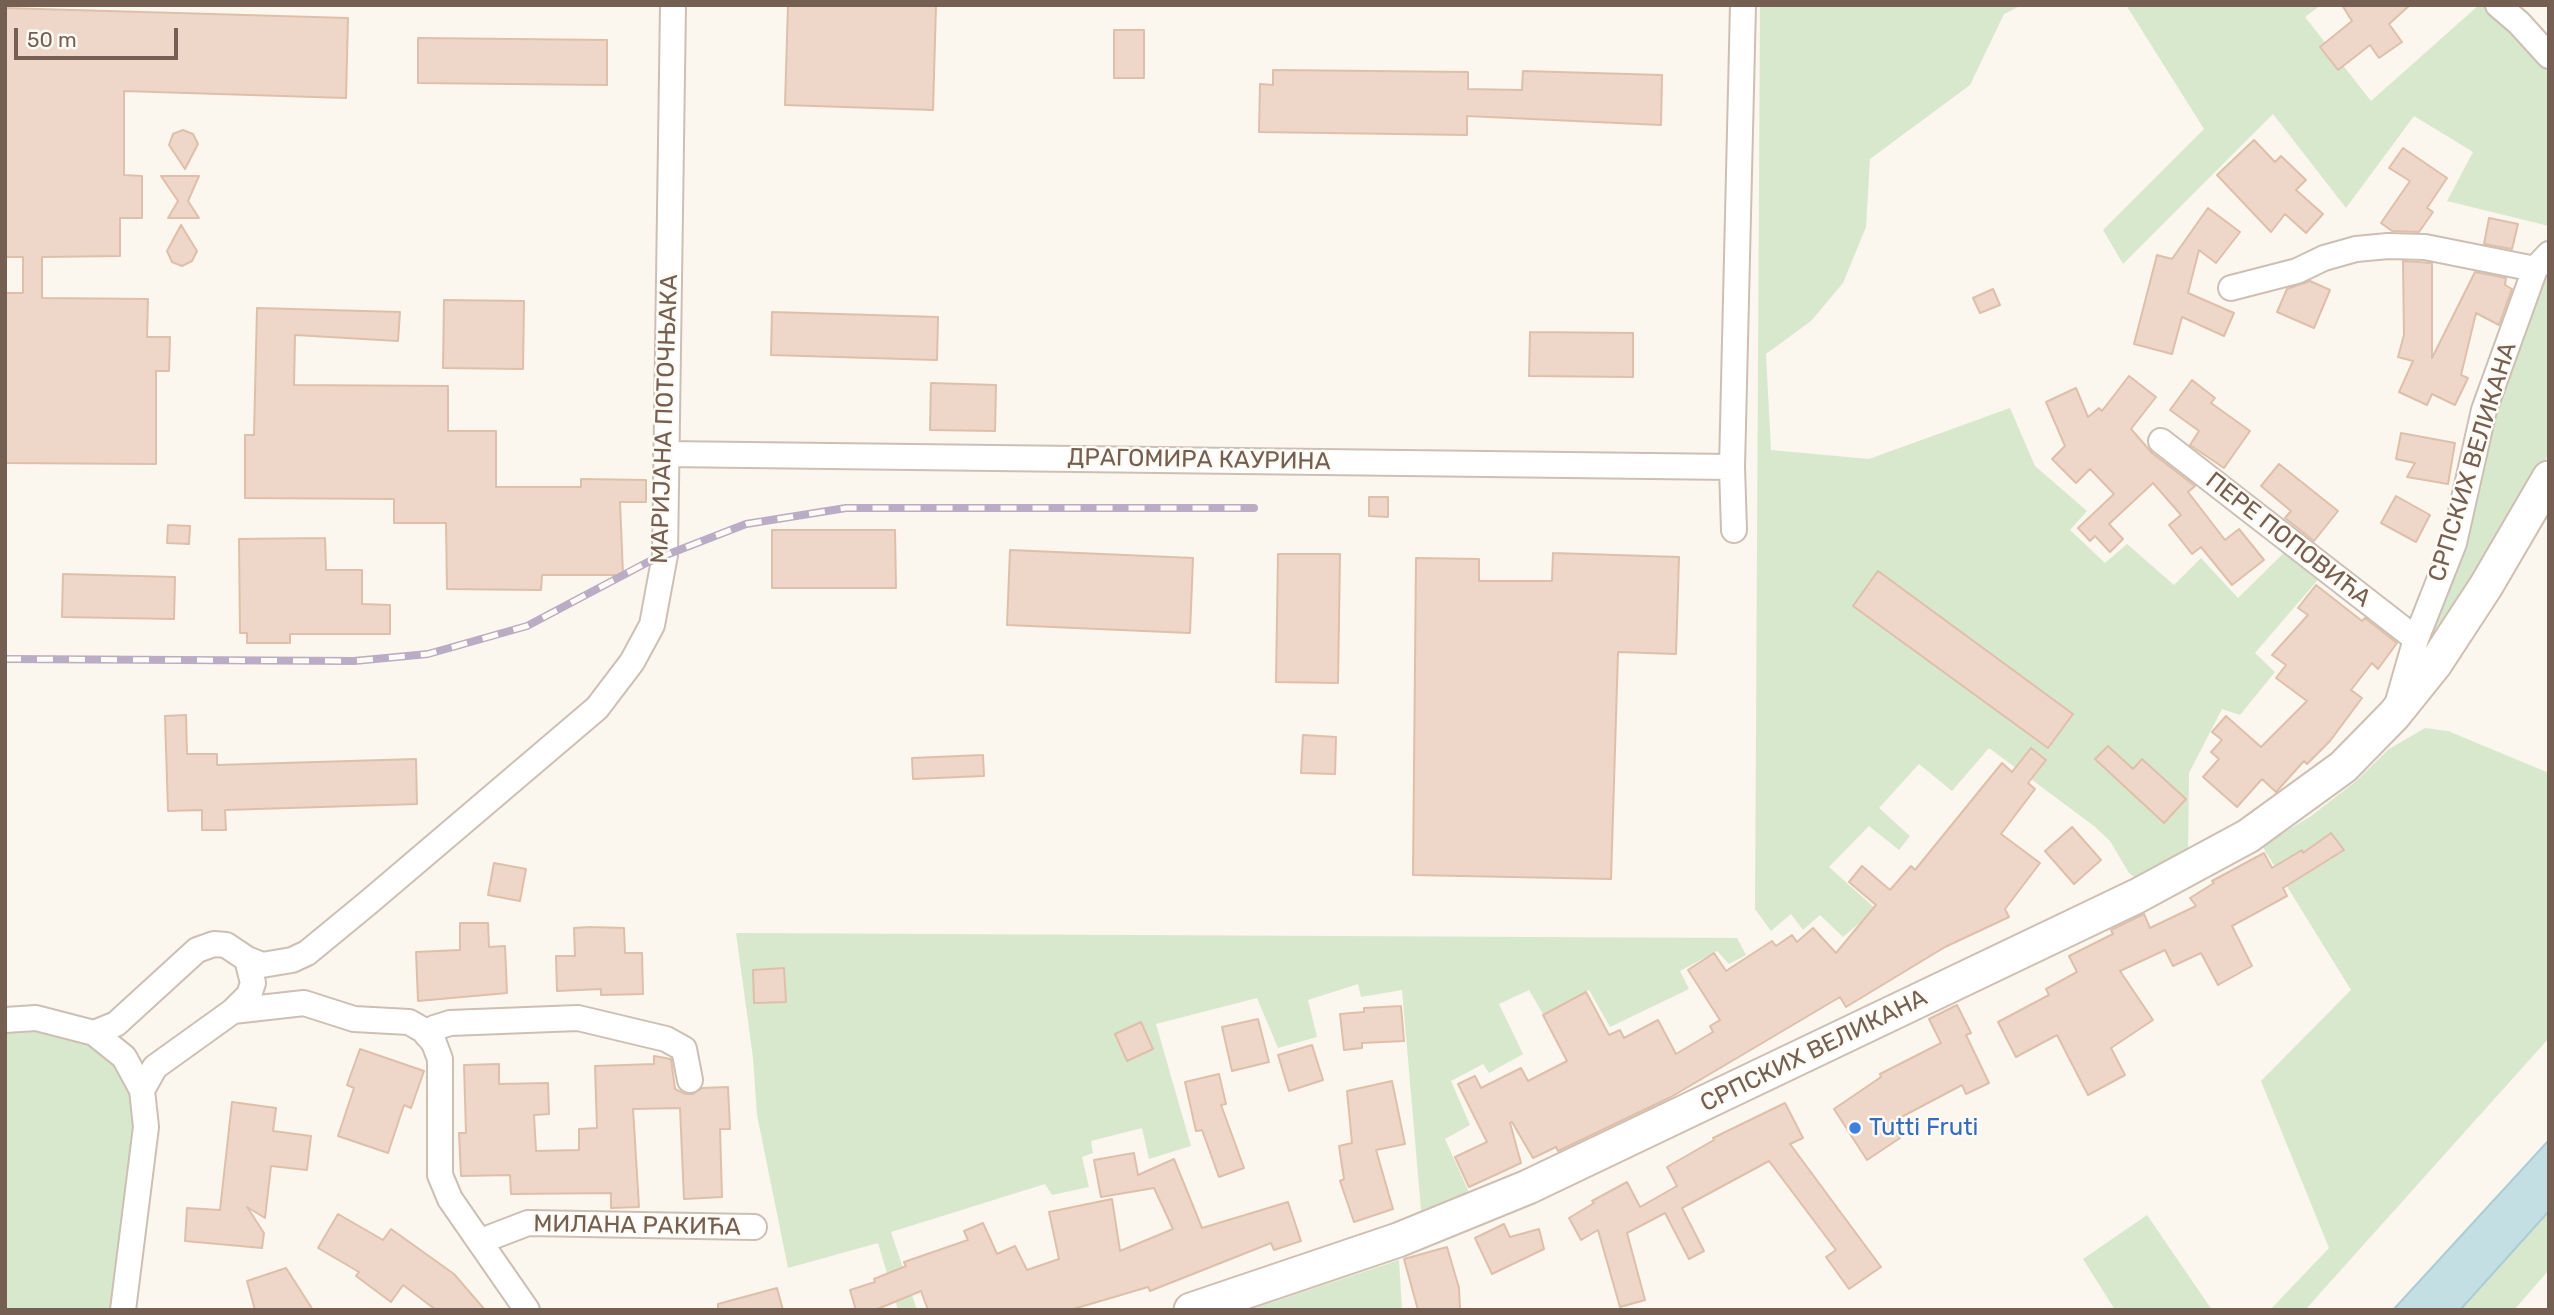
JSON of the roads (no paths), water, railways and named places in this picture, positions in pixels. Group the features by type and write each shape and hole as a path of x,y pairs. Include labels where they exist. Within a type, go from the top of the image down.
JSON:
{"main road":[{"name":"СРПСКИХ ВЕЛИКАНА","path":"1191,1310 1398,1240 1516,1192 2137,896 2236,843 2302,799 2343,767 2394,715 2435,664 2486,586 2549,478"}],"street":[{"name":"МАРИЈАНА ПОТОЧЊАКА","path":"94,1033 116,1024 197,950 214,944 226,945 262,965 278,964 307,953 597,708 632,662 652,625 665,555 673,5"},
{"path":"1734,530 1732,467 1743,5"},
{"path":"2498,5 2519,23 2549,56"},
{"path":"2231,288 2297,271 2324,258 2356,249 2388,246 2425,247 2542,262"},
{"name":"СРПСКИХ ВЕЛИКАНА","path":"2394,715 2416,639 2454,543 2484,410 2542,262"},
{"name":"ПЕРЕ ПОПОВИЋА","path":"2161,441 2416,639"},
{"name":"ДРАГОМИРА КАУРИНА","path":"666,454 1732,467"},
{"path":"142,1090 155,1067 233,1011 249,995 253,983 247,959"},
{"path":"233,1011 304,1003 354,1019 409,1022 427,1035 440,1059 440,1175 450,1199 527,1310"},
{"path":"5,1020 36,1018 94,1033 124,1057 142,1090 146,1128 123,1310"},
{"path":"427,1035 434,1028 450,1023 578,1018 625,1028 675,1044 684,1049 690,1080"},
{"name":"МИЛАНА РАКИЋА","path":"481,1241 528,1223 754,1227"}],"water":[{"path":"2549,1140 2549,1211 2460,1310 2393,1310"}],"railway":[{"path":"5,659 354,661 428,654 527,626 648,562 746,524 846,508 1254,508"}],"place":[{"name":"Tutti Fruti","path":"1855,1128"}]}
